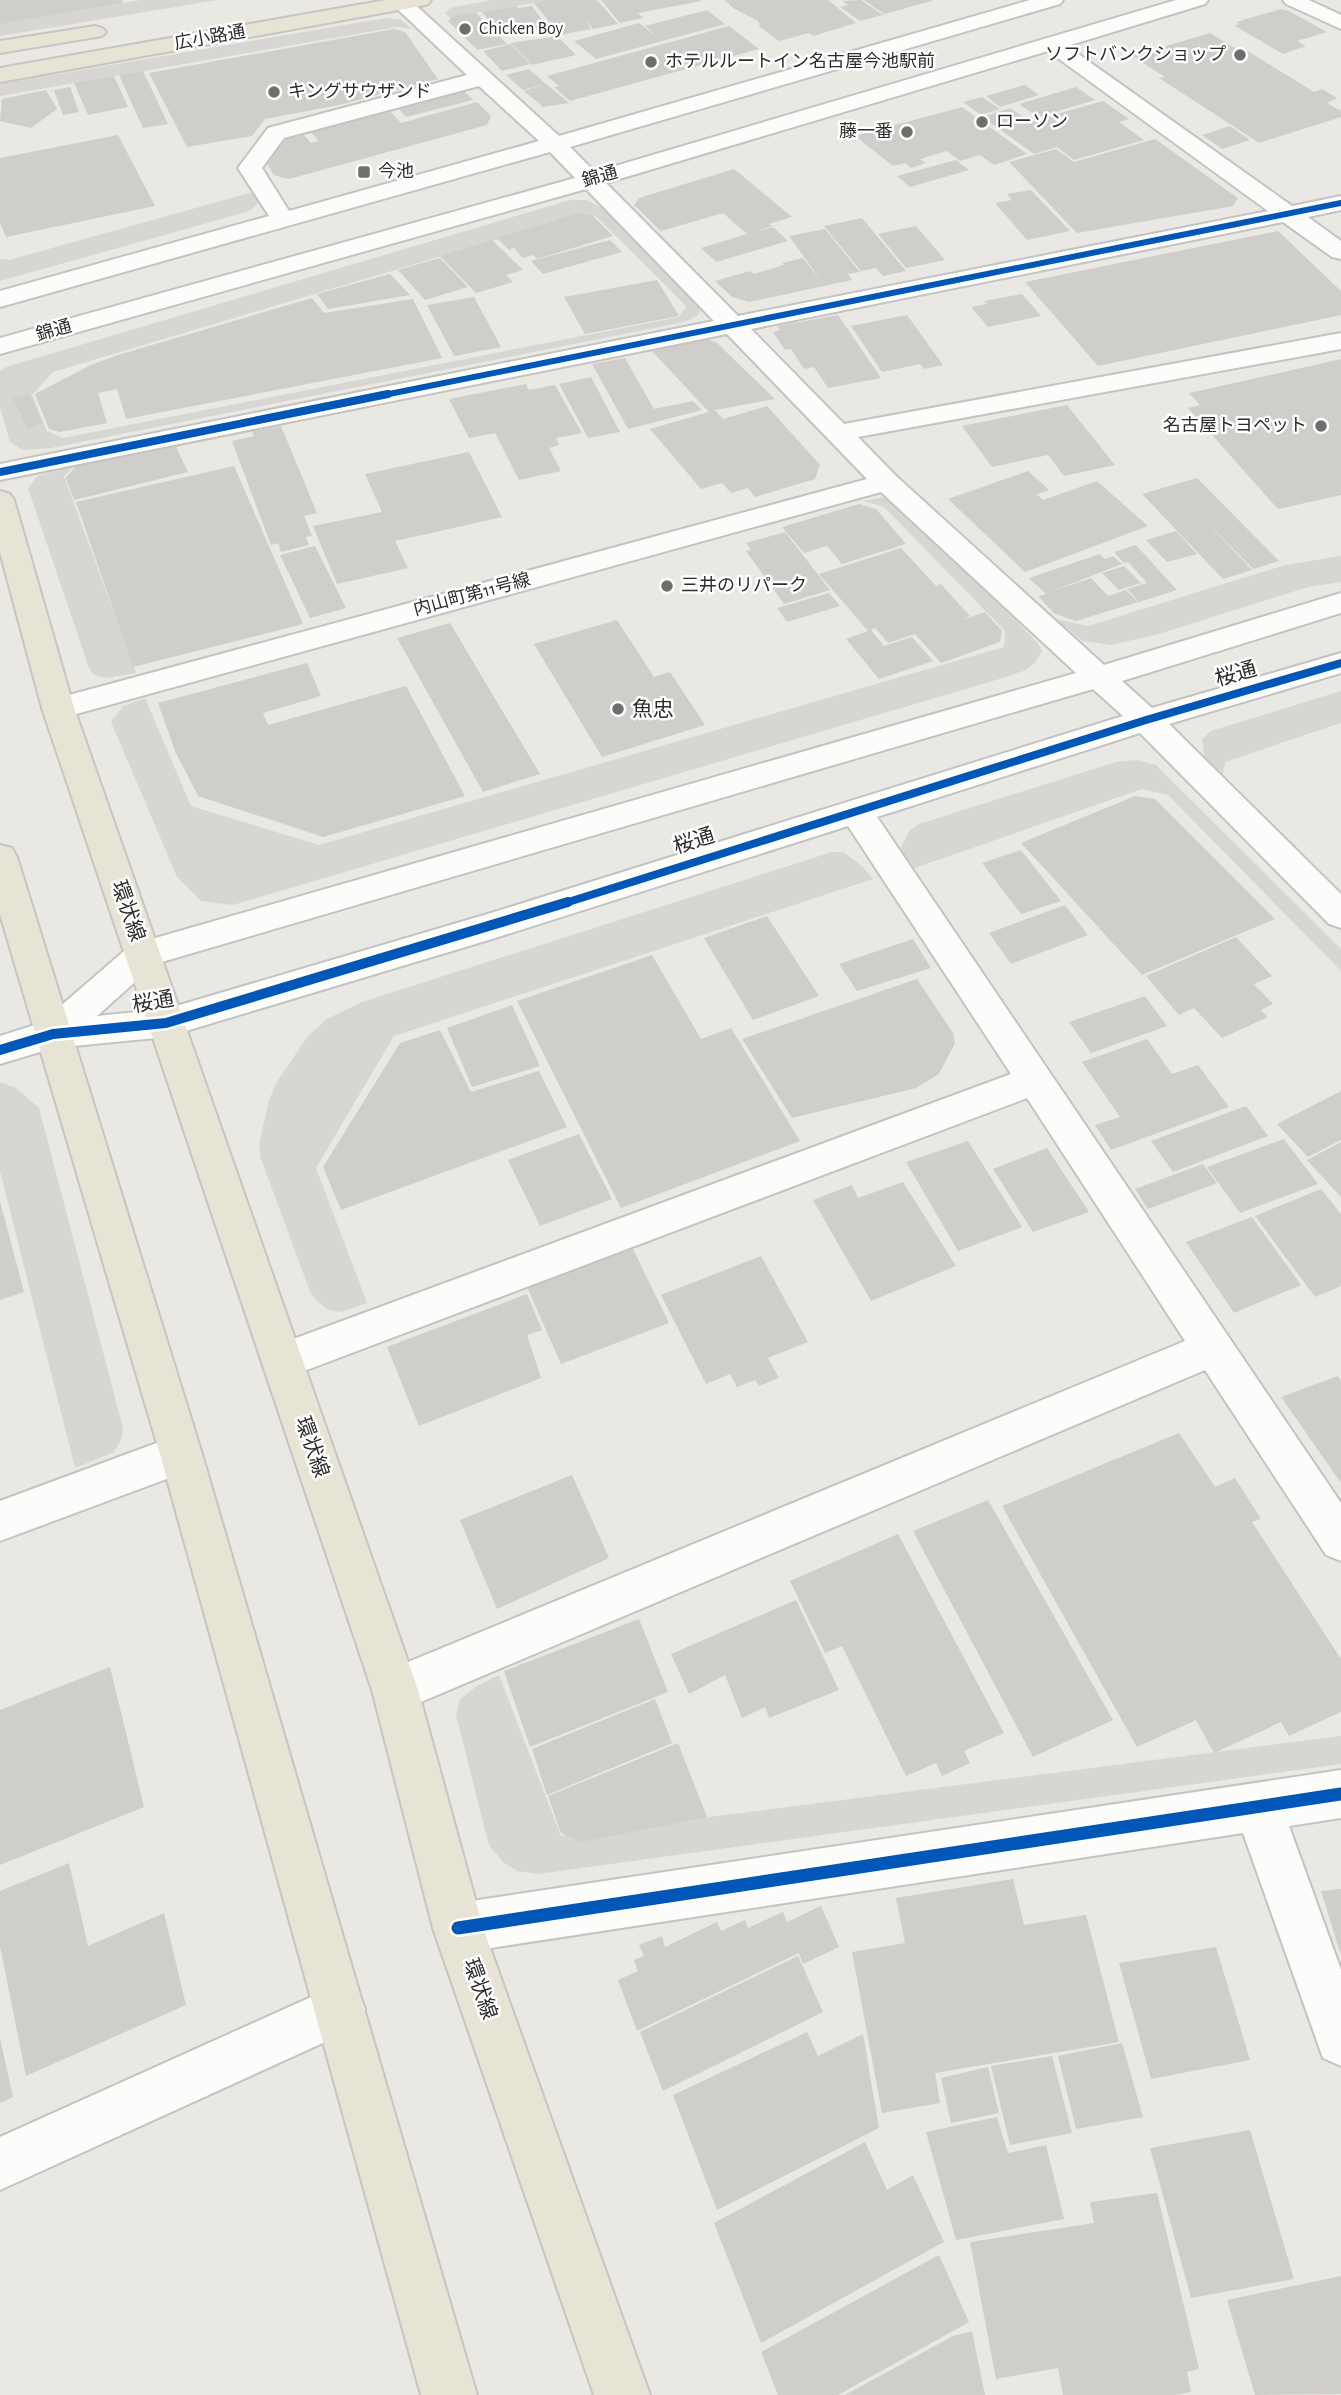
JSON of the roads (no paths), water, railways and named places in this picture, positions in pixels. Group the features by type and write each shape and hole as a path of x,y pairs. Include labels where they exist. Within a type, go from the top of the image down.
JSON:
{"main road":[{"name":"広小路通","path":"0,75 407,1"},
{"path":"0,47 110,29"},
{"name":"環状線","path":"0,500 58,708 395,1690 458,1928 622,2395"},
{"path":"0,857 181,1454 449,2395"}],"street":[{"path":"988,0 1006,13"},
{"path":"0,299 555,144 1053,0"},
{"name":"錦通","path":"0,346 592,180 1198,0"},
{"path":"1293,0 1341,23"},
{"path":"407,1 482,78 592,180 887,482 1146,720 1341,915"},
{"path":"1051,44 1341,252"},
{"path":"283,220 250,168 276,133 482,78"},
{"path":"0,472 1341,204"},
{"path":"838,433 1341,341"},
{"name":"内山町第11号線","path":"58,708 887,482"},
{"name":"桜通","path":"53,1034 143,954 1099,677 1341,603"},
{"name":"桜通","path":"53,1034 166,1023 492,926 855,810 1341,663"},
{"path":"855,810 1341,1540"},
{"path":"0,1050 53,1034"},
{"path":"282,1361 1035,1080"},
{"path":"395,1690 1213,1348"},
{"path":"0,1521 181,1454"},
{"path":"458,1928 1341,1794"},
{"path":"1258,1807 1341,2040"},
{"path":"0,2164 340,2009"}],"place":[{"name":"Chicken Boy","path":"465,29"},
{"name":"ソフトバンクショップ","path":"1240,55"},
{"name":"ホテルルートイン名古屋今池駅前","path":"651,62"},
{"name":"キングサウザンド","path":"274,92"},
{"name":"ローソン","path":"982,122"},
{"name":"藤一番","path":"907,132"},
{"name":"今池","path":"364,172"},
{"name":"名古屋トヨペット","path":"1321,426"},
{"name":"三井のリパーク","path":"667,586"},
{"name":"魚忠","path":"618,709"}]}
